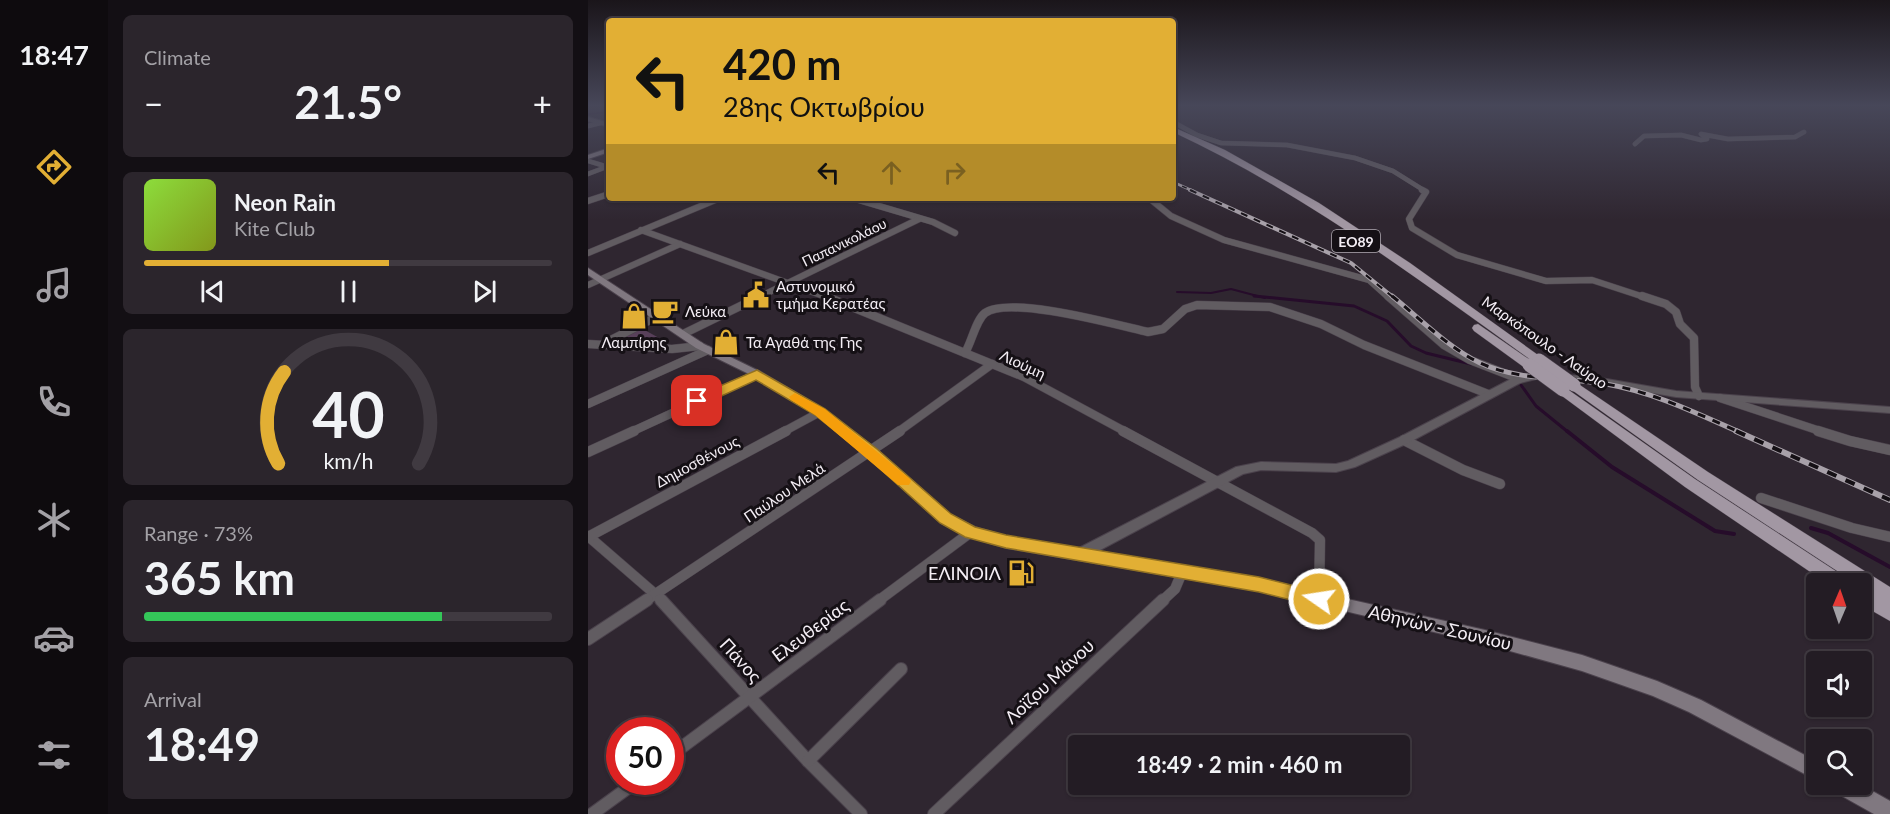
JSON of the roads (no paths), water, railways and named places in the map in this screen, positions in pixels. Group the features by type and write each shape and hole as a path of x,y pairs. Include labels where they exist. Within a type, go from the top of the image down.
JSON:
{"highway":[{"name":"Μαρκόπουλο - Λαύριο","path":"1191,144 1253,175 1293,199 1367,248 1533,367 1568,384 1703,476 1890,596"},
{"name":"Μαρκόπουλο - Λαύριο","path":"1205,144 1302,196 1533,367"},
{"name":"Μαρκόπουλο - Λαύριο","path":"1568,384 1690,483 1825,573"},
{"path":"1872,602 1890,613"}],"main road":[{"path":"588,159 606,151"},
{"name":"Αθηνών - Σουνίου","path":"588,271 704,348 757,374 820,412 871,452 946,519 971,532 1006,542 1183,570 1532,649 1624,677 1695,706 1806,766"},
{"path":"1860,795 1890,812"}],"street":[{"path":"1245,144 1294,146 1355,158 1385,168 1426,192 1409,219 1412,228 1457,255 1546,281 1592,280 1666,304 1676,312 1680,324 1694,338 1695,387 1699,396"},
{"path":"588,159 606,166"},
{"path":"588,174 606,168"},
{"path":"588,201 606,195"},
{"path":"862,201 933,222 955,233"},
{"path":"1152,201 1170,216 1197,228 1211,231 1224,240 1369,280 1444,345 1470,360 1519,379"},
{"path":"588,253 710,202"},
{"name":"Παπανικολάου","path":"683,334 919,219"},
{"name":"Λιούμη","path":"641,230 790,282 1024,377 1312,533 1320,540 1319,599"},
{"path":"588,285 680,244"},
{"path":"964,353 973,340 979,318 996,307 1054,311 1149,332 1163,329 1185,309 1197,305 1265,306 1321,324 1364,345 1488,394"},
{"path":"601,345 656,317"},
{"path":"588,344 672,349 704,348"},
{"path":"588,404 704,348"},
{"name":"Παύλου Μελά","path":"588,639 871,452 992,364"},
{"path":"1082,553 1240,470 1261,466 1336,468 1351,464 1404,440 1519,379 1533,367"},
{"path":"588,452 757,374"},
{"path":"1568,384 1595,380 1656,392 1890,410"},
{"path":"1716,397 1850,441 1890,450"},
{"name":"Δημοσθένους","path":"588,536 820,412"},
{"path":"1404,440 1462,470 1500,484"},
{"path":"1761,498 1852,528 1890,537"},
{"name":"Ελευθερίας","path":"684,746 971,532"},
{"name":"Πάνος","path":"588,536 657,595 808,761 861,814"},
{"name":"Λοϊζου Μάνου","path":"934,814 1175,589 1183,570"},
{"path":"808,761 901,669"},
{"path":"592,814 618,795"}],"waterway":[{"path":"1177,292 1211,293 1231,289 1260,297"},
{"path":"1254,296 1260,297"},
{"path":"1260,297 1354,306 1387,321 1411,346 1426,353 1471,364"},
{"path":"1260,297 1265,298"},
{"path":"1521,385 1536,406 1568,432"},
{"path":"1567,431 1612,467 1715,531 1734,534"},
{"path":"1811,528 1828,533 1890,567"}],"railway":[{"path":"1176,183 1193,191"},
{"path":"1190,190 1351,263 1394,298"},
{"path":"1392,296 1446,341 1469,357 1495,369 1526,376 1606,384 1641,392 1739,432"},
{"path":"1736,431 1890,500"}],"place":[{"name":"Αστυνομικό τμήμα Κερατέας","path":"756,295"},
{"name":"Λεύκα","path":"665,311"},
{"name":"Λαμπίρης","path":"634,316"},
{"name":"Τα Αγαθά της Γης","path":"726,342"},
{"name":"ΕΛΙΝΟΙΛ","path":"1021,573"}]}
